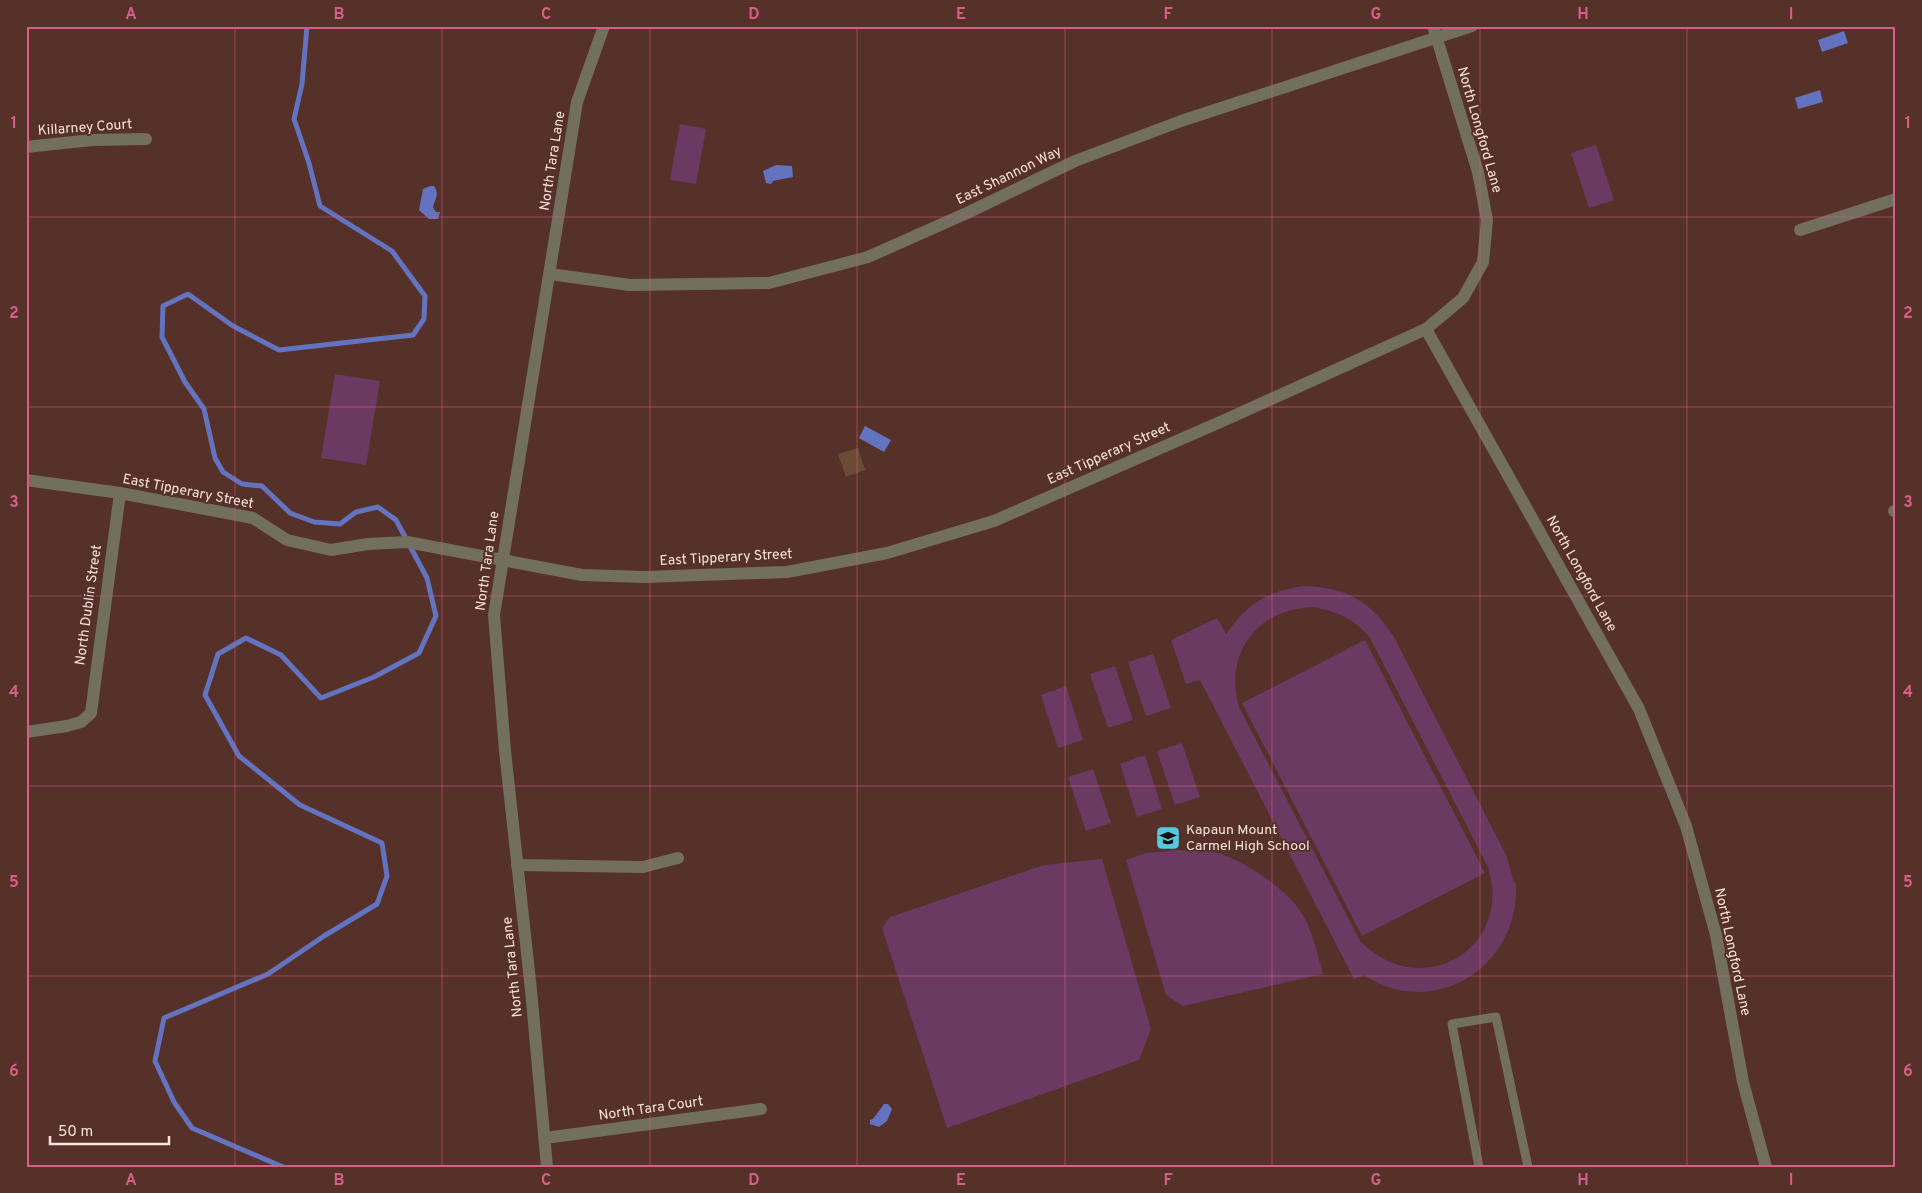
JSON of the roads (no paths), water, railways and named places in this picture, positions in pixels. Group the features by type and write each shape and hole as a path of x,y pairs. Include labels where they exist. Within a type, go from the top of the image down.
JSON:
{"street":[{"name":"North Tara Lane","path":"547,1167 505,751 494,615 578,102 604,26"},
{"name":"East Shannon Way","path":"550,274 630,285 769,282 868,257 967,213 1075,161 1180,121 1434,32 1472,26"},
{"name":"North Longford Lane","path":"1434,32 1478,172 1487,220 1483,262 1463,298 1426,329 1639,709 1689,835 1716,935 1743,1082 1766,1167"},
{"name":"Killarney Court","path":"26,147 92,140 146,139"},
{"path":"1800,230 1896,199"},
{"name":"East Tipperary Street","path":"26,480 120,493 253,518 287,540 331,550 368,544 407,542 582,575 644,578 787,572 887,553 994,520 1426,329"},
{"name":"North Dublin Street","path":"26,732 82,722 91,713 120,493"},
{"path":"518,865 643,867 678,858"},
{"name":"North Tara Court","path":"545,1138 761,1109"}],"lane":[{"path":"1479,1167 1452,1024 1496,1017 1528,1167"}],"water":[{"path":"1844,31 1848,43 1822,52 1818,40"},
{"path":"1820,90 1823,102 1798,109 1795,98"},
{"path":"776,165 792,166 793,177 773,181 771,184 766,183 763,171"},
{"path":"434,186 437,192 433,207 436,212 440,212 438,219 429,219 419,210 423,189"},
{"path":"865,426 891,440 884,452 859,438"},
{"path":"884,1104 888,1104 892,1109 887,1121 879,1127 870,1124 870,1120 873,1119"}],"waterway":[{"path":"283,1167 192,1128 174,1102 155,1061 164,1018 268,974 324,936 377,904 387,876 382,843 300,805 239,756 205,695 218,654 246,638 281,655 321,698 374,677 419,653 436,616 427,578 396,520 378,507 356,512 340,524 314,522 290,513 262,486 242,484 223,472 215,458 204,409 185,382 162,337 163,306 188,294 233,326 279,350 413,335 424,319 425,296 392,251 320,206 309,163 294,119 302,84 307,26"}],"place":[{"name":"Kapaun Mount Carmel High School","path":"1168,838"}]}
